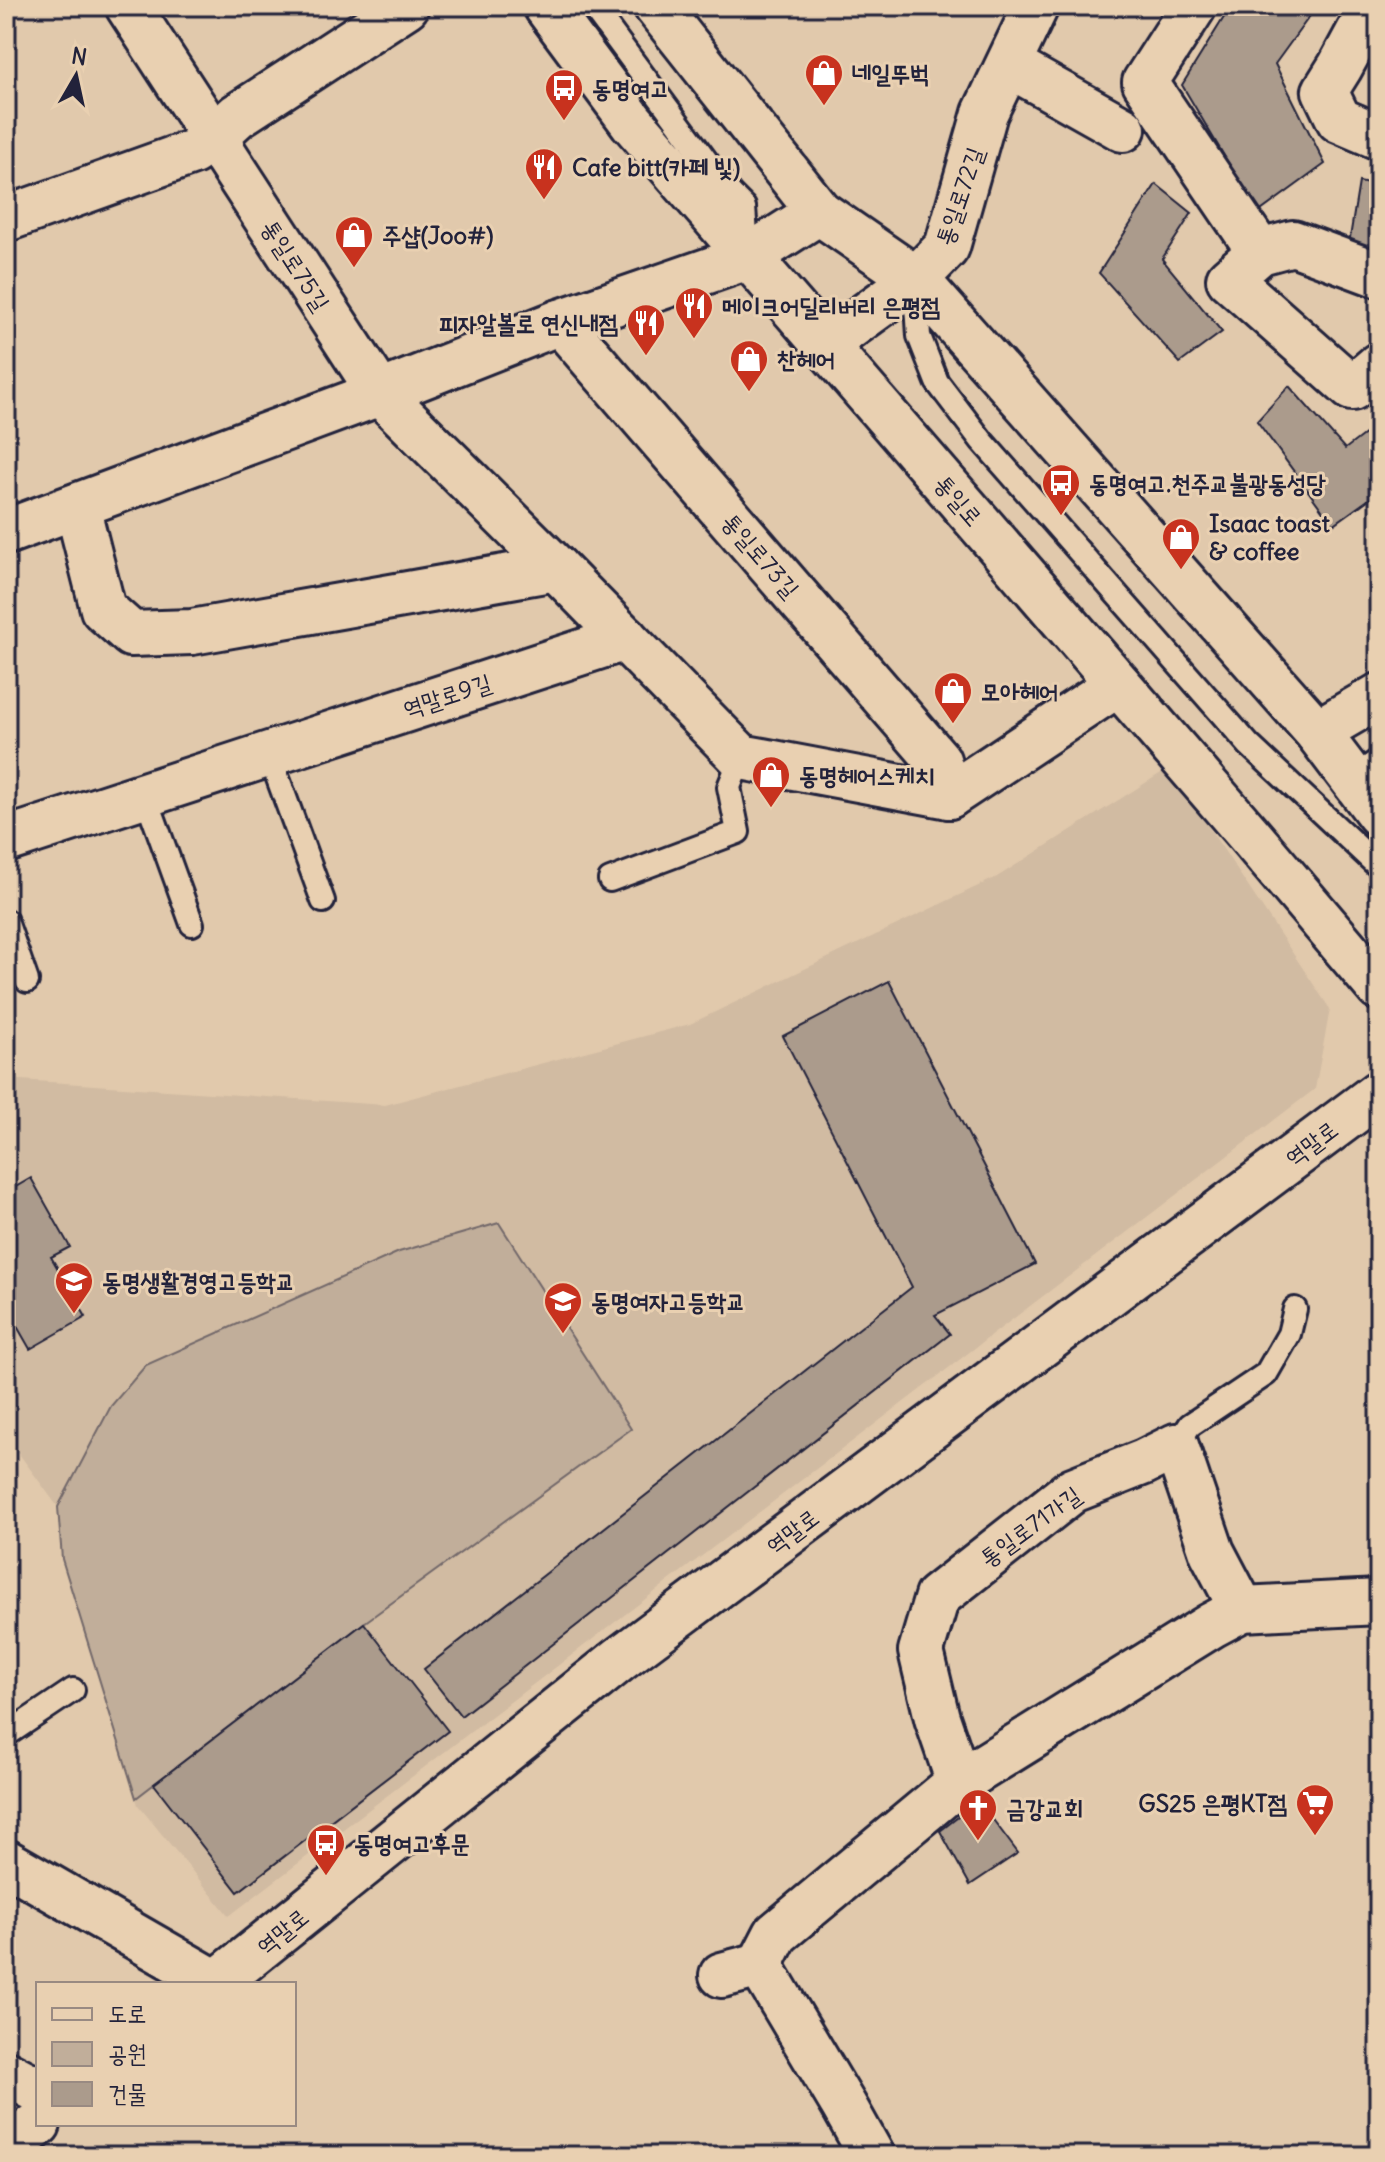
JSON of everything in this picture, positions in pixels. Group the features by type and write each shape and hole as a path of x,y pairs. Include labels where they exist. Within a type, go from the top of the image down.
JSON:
{"street":[{"name":"통일로75길","path":"128,6 380,393"},
{"path":"6,219 193,152 237,116 406,6"},
{"name":"통일로","path":"546,6 632,122 1379,988"},
{"path":"656,6 819,212 916,279 1317,732 1365,770 1379,814"},
{"name":"통일로72길","path":"826,344 916,279 947,247 985,113 1036,6"},
{"path":"1194,6 1145,82 1260,252"},
{"path":"1373,6 1325,91 1339,120 1379,137"},
{"path":"1009,65 1123,129"},
{"path":"6,532 380,393 560,322 748,257 819,212"},
{"path":"1371,266 1293,243 1260,252 1229,279 1352,388 1379,365"},
{"name":"통일로73길","path":"560,322 938,760 949,796"},
{"path":"380,393 741,757 949,796 1118,684"},
{"path":"77,506 103,609 131,634 192,632 556,568"},
{"name":"역말로9길","path":"6,840 625,638"},
{"path":"1317,732 1379,696"},
{"name":"역말로","path":"218,1982 620,1659 1379,1093"},
{"path":"1176,1446 1212,1552 1242,1609"},
{"name":"통일로71가길","path":"959,1782 937,1718 921,1651 937,1597 1073,1490 1176,1446"},
{"path":"872,2156 844,2106 741,1970 776,1934 959,1782 1212,1625 1242,1609 1379,1602"},
{"name":"역말로","path":"6,1862 213,1982"},
{"path":"6,2073 36,2089"},
{"path":"6,2150 36,2126"}],"lane":[{"path":"592,6 731,194 744,207 748,257"},
{"path":"916,279 919,336 937,382 982,441 1249,745 1379,867"},
{"path":"269,754 323,901"},
{"path":"610,880 738,832 729,787 741,757"},
{"path":"145,794 192,924"},
{"path":"6,921 27,981"},
{"name":"통일로71가길","path":"1176,1446 1190,1425 1266,1374 1289,1334 1295,1309"},
{"path":"6,1735 73,1690"}],"shaded area":[{"name":"동명여자고등학교","path":"1169,768 1330,1009 1315,1089 229,1916 138,1805 62,1559 58,1507 6,1436 6,1079 385,1105 690,1024 997,877"}],"green space":[{"path":"499,1223 631,1429 364,1623 136,1798 62,1559 58,1507 111,1406 146,1365 399,1252"}],"building":[{"path":"1231,6 1317,6 1275,64 1325,164 1258,213 1182,85"},
{"path":"1359,182 1379,186 1379,255 1348,250"},
{"path":"1156,184 1192,213 1162,259 1222,332 1180,363 1099,273"},
{"path":"1289,386 1345,449 1379,423 1379,492 1333,525 1257,421"},
{"path":"889,981 1035,1264 935,1315 950,1334 461,1716 424,1669 912,1287 783,1036"},
{"path":"6,1178 12,1189 31,1178 70,1247 51,1257 86,1317 30,1349 6,1307"},
{"path":"364,1623 448,1731 238,1892 154,1784"},
{"name":"금강교회","path":"979,1801 1018,1853 970,1885 940,1831"}],"place":[{"name":"네일뚜벅","path":"824,107"},
{"name":"동명여고","path":"564,122"},
{"name":"Cafe bitt(카페 빛)","path":"544,201"},
{"name":"주샵(Joo#)","path":"354,269"},
{"name":"메이크어딜리버리 은평점","path":"694,340"},
{"name":"피자알볼로 연신내점","path":"646,357"},
{"name":"찬헤어","path":"749,393"},
{"name":"동명여고.천주교불광동성당","path":"1061,517"},
{"name":"Isaac toast & coffee","path":"1181,571"},
{"name":"모아헤어","path":"953,725"},
{"name":"동명헤어스케치","path":"771,809"},
{"name":"동명생활경영고등학교","path":"74,1315"},
{"name":"동명여자고등학교","path":"563,1335"},
{"name":"GS25 은평KT점","path":"1315,1837"},
{"name":"금강교회","path":"978,1842"},
{"name":"동명여고후문","path":"326,1877"}]}
